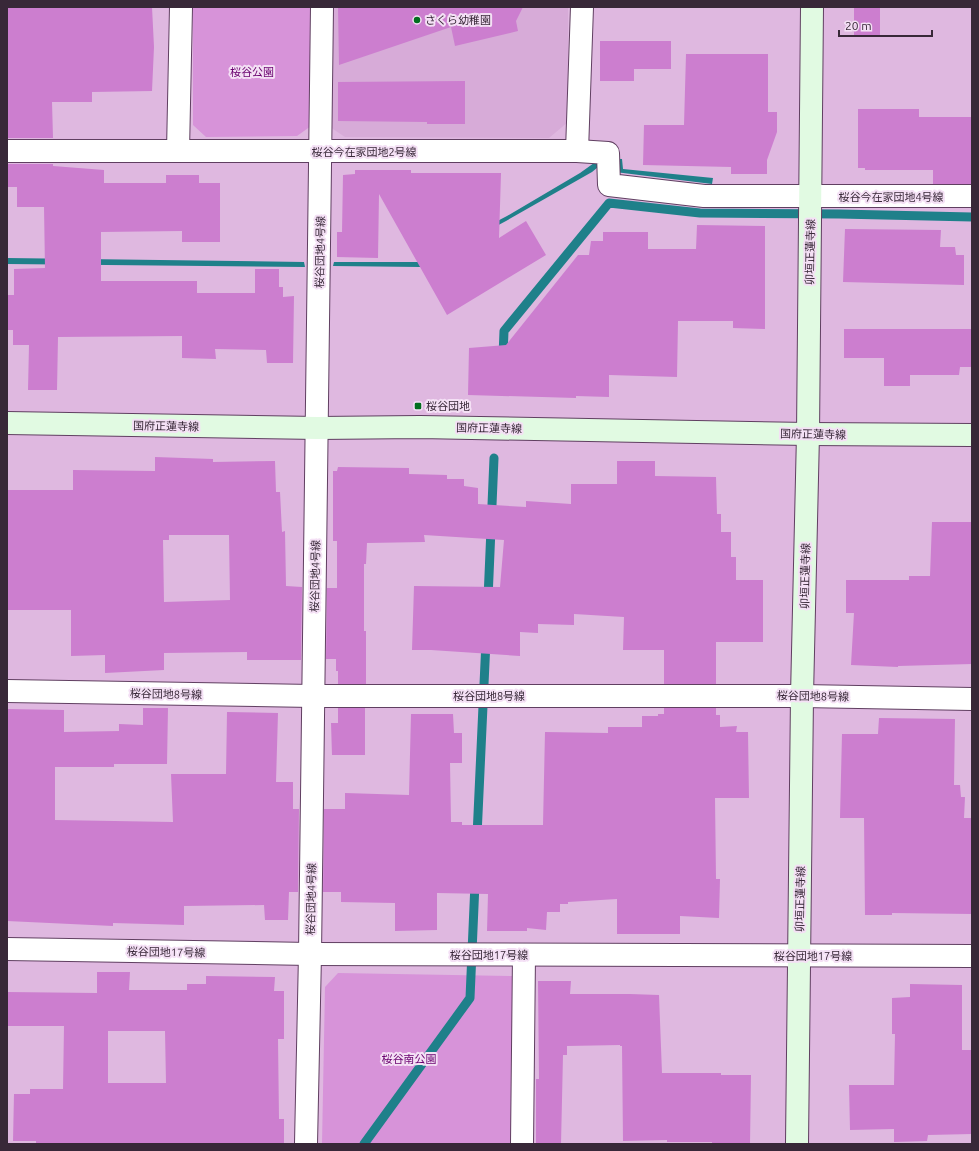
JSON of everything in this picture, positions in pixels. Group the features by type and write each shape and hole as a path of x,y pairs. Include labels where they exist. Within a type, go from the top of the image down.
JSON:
{"main road":[{"name":"卯垣正蓮寺線","path":"797,1144 802,696 808,434 812,7"},
{"name":"国府正蓮寺線","path":"7,423 318,428 420,427 808,434 972,434"}],"street":[{"path":"178,151 181,7"},
{"name":"桜谷団地4号線","path":"306,1144 318,428 322,7"},
{"path":"577,151 582,7"},
{"name":"桜谷今在家団地2号線","path":"7,151 577,151 608,153 609,185 704,196 811,197"},
{"name":"桜谷今在家団地4号線","path":"811,197 972,196"},
{"name":"桜谷団地8号線","path":"7,691 313,696 802,696 972,699"},
{"name":"桜谷団地17号線","path":"7,949 310,954 972,956"},
{"path":"522,1144 524,955"}],"shaded area":[{"path":"331,7 568,7 568,122 549,138 345,137 330,127"},
{"path":"601,158 622,159 623,169 713,178 712,184 615,172 603,163 592,172 506,221 420,267 333,266 334,262 419,262 507,216 580,173"},
{"path":"7,258 304,262 305,267 7,264"}],"green space":[{"name":"桜谷公園","path":"193,7 311,7 311,126 297,136 206,137 193,125"},
{"name":"桜谷南公園","path":"338,973 513,976 511,1144 322,1144 325,987"}],"building":[{"path":"7,7 152,7 154,47 152,91 92,92 92,102 52,102 53,138 8,138"},
{"path":"338,7 523,7 516,21 518,31 455,46 451,27 339,65"},
{"path":"854,7 880,7 880,37 854,37"},
{"path":"600,41 671,41 671,69 634,69 634,81 600,81"},
{"path":"686,54 768,54 768,112 777,112 777,132 767,160 767,174 731,174 731,167 643,165 644,125 684,125"},
{"path":"465,81 465,124 338,121 338,82"},
{"path":"858,109 919,109 919,117 972,117 972,184 933,184 933,170 865,170 865,168 858,168"},
{"path":"8,164 53,164 53,166 104,170 104,183 166,183 166,175 199,175 199,183 220,183 220,242 182,242 182,231 101,232 101,281 197,281 197,293 255,293 255,269 279,269 279,287 283,287 283,297 294,296 293,363 267,363 266,350 215,349 216,359 182,358 182,336 58,337 57,390 28,390 29,345 13,345 13,330 7,330 7,295 14,295 14,269 45,268 44,207 17,207 17,187 8,187"},
{"path":"355,170 411,170 411,173 501,173 499,238 526,221 546,255 447,315 379,194 378,258 337,257 337,232 342,232 343,175 355,174"},
{"path":"697,225 765,226 765,329 733,328 733,321 678,321 677,377 609,375 609,397 576,396 576,398 468,395 469,348 506,345 578,255 589,255 591,241 603,241 603,232 648,232 648,249 696,249"},
{"path":"845,229 941,230 940,247 955,247 956,255 964,255 964,285 843,282"},
{"path":"844,329 972,329 972,367 960,367 959,375 910,375 910,386 884,386 884,358 844,358"},
{"path":"155,457 213,459 213,462 275,461 276,492 280,492 282,532 285,531 286,586 302,587 301,660 247,660 247,652 164,653 164,670 105,673 105,655 71,656 71,610 7,610 7,490 73,490 73,470 155,471","holes":["169,535 229,535 230,600 164,602 163,540 169,540"]},
{"path":"617,461 655,461 655,476 716,477 717,514 721,514 721,532 731,532 731,557 736,557 736,580 763,580 763,642 716,642 716,684 664,684 664,650 623,650 624,617 574,614 574,625 538,624 538,633 520,632 520,656 412,650 414,586 500,587 504,540 424,535 425,542 367,543 366,564 364,564 366,684 338,684 336,659 326,659 327,588 337,588 337,541 333,541 333,471 337,471 338,467 409,468 409,474 447,475 447,479 464,479 464,486 478,488 478,504 526,507 526,501 571,504 571,484 617,484"},
{"path":"932,522 972,522 972,664 898,667 851,665 854,613 846,613 846,580 909,580 909,576 930,576"},
{"path":"143,708 168,708 167,764 114,764 114,767 55,767 55,820 173,822 171,774 226,774 227,712 278,713 276,782 293,782 293,809 299,809 298,892 289,892 288,920 265,920 264,905 184,906 184,925 113,923 113,926 7,921 7,709 64,710 64,732 119,731 119,724 143,725"},
{"path":"338,708 365,708 365,755 332,755 331,723 338,723"},
{"path":"664,708 716,708 716,715 720,715 720,727 737,726 736,732 748,732 749,798 715,798 716,879 720,879 719,918 680,916 680,934 617,934 617,899 568,902 568,904 560,904 560,912 547,912 546,930 527,928 527,931 487,931 488,894 437,893 437,930 395,931 395,903 341,902 341,892 323,892 324,809 345,809 345,793 409,795 411,714 453,714 454,733 462,733 462,763 450,763 451,822 462,822 462,825 543,825 545,732 608,733 608,727 642,727 642,716 658,716 658,714 664,714"},
{"path":"879,718 955,719 954,785 960,785 961,797 965,797 964,818 972,818 972,914 892,913 892,915 865,915 864,818 840,818 842,734 878,734"},
{"path":"97,972 130,972 129,990 187,990 187,984 206,984 206,976 275,977 274,991 284,991 284,1039 278,1039 279,1119 284,1119 284,1144 36,1144 36,1141 13,1141 14,1094 30,1094 30,1089 63,1089 64,1026 7,1026 7,992 97,993","holes":["108,1031 165,1031 166,1083 108,1083"]},
{"path":"538,981 571,981 570,994 659,995 662,1073 721,1073 721,1075 751,1075 750,1144 667,1142 667,1140 623,1141 622,1046 620,1045 567,1046 567,1055 563,1055 561,1144 536,1144 536,1079 539,1079"},
{"path":"910,984 962,985 962,1050 972,1050 972,1134 928,1135 927,1141 894,1142 894,1129 850,1130 849,1085 894,1085 895,1034 892,1034 892,998 910,997"}],"waterway":[{"path":"503,356 504,331 609,203 700,213 972,217"},
{"path":"488,599 494,458"},
{"path":"477,836 486,641"},
{"path":"364,1144 470,998 475,883"}],"place":[{"name":"さくら幼稚園","path":"417,20"},
{"name":"桜谷団地","path":"418,406"}]}
